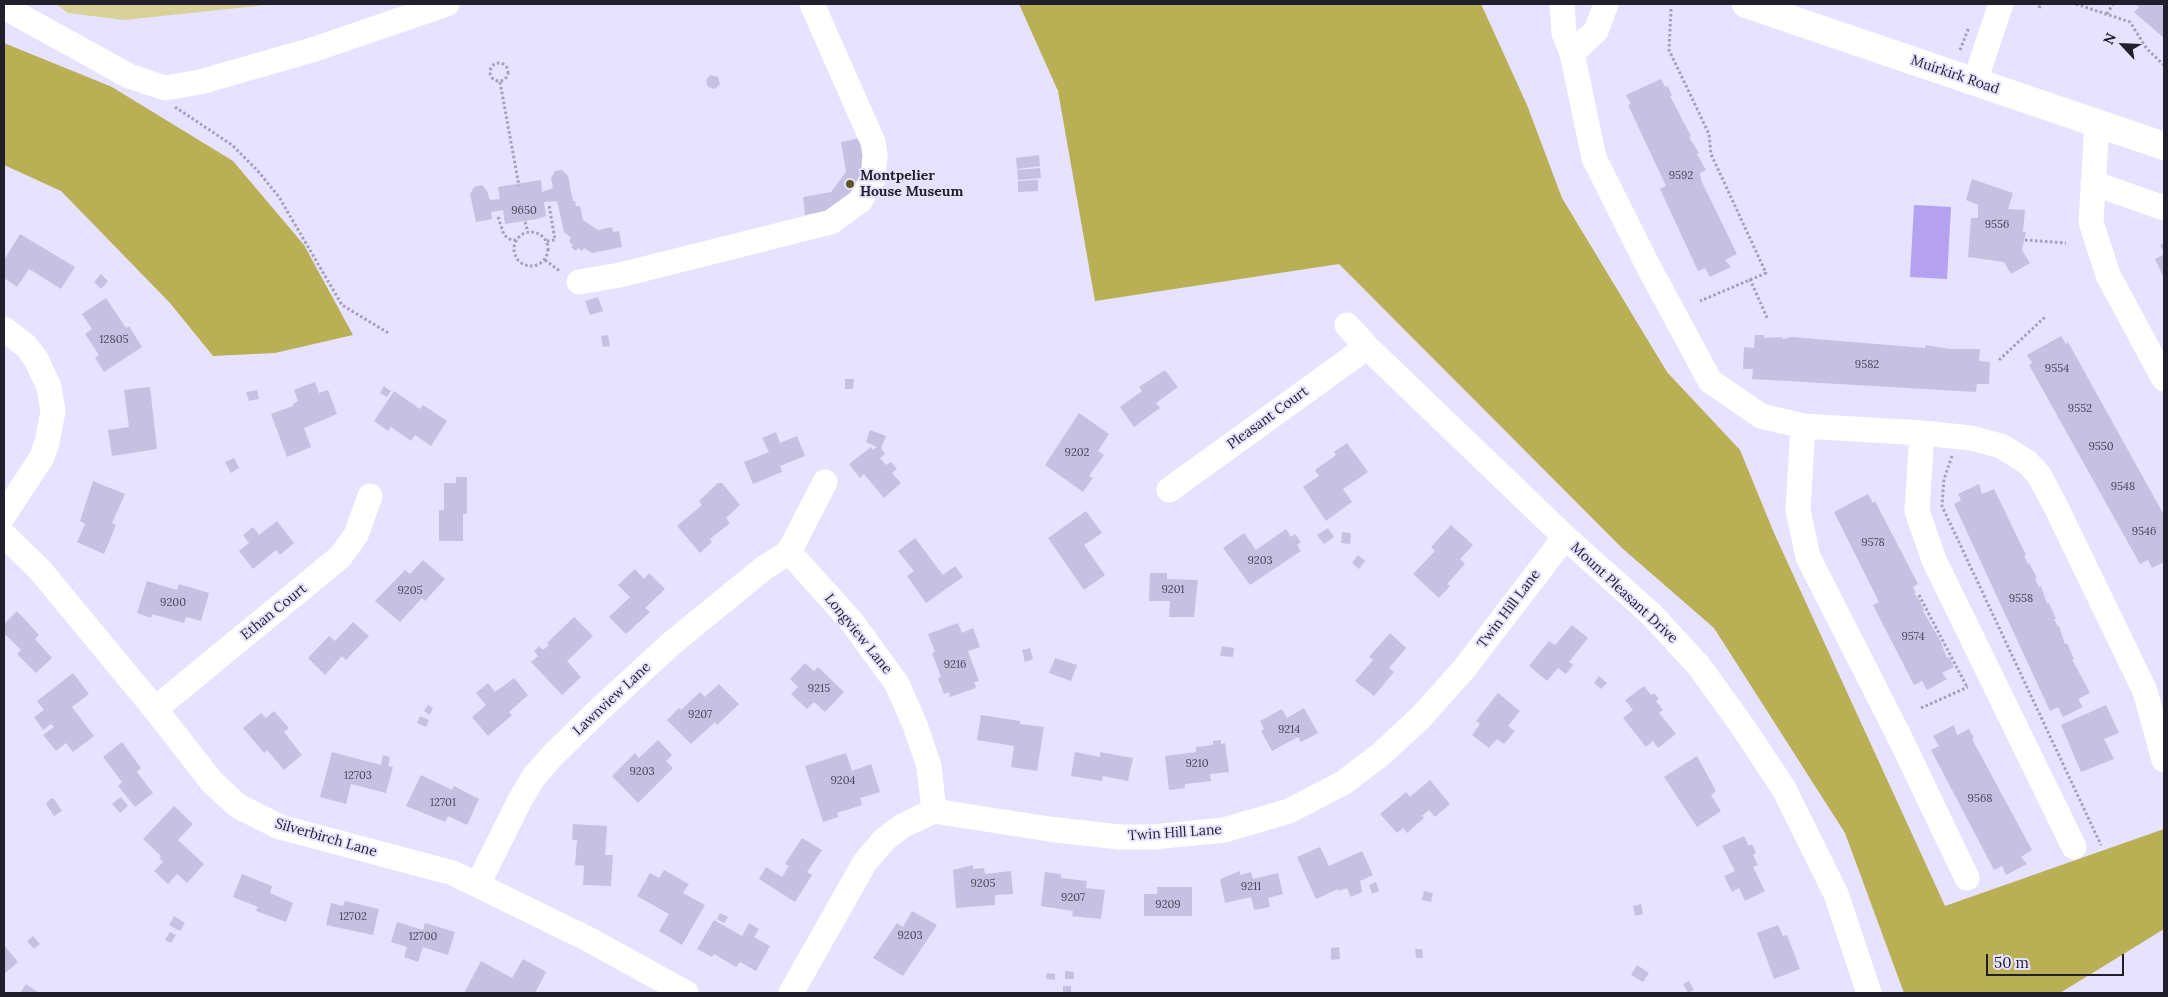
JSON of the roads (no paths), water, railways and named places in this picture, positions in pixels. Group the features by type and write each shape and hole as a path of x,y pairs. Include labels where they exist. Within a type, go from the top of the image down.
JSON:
{"main road":[{"name":"Muirkirk Road","path":"1746,4 2164,146"}],"street":[{"path":"4,7 129,76 165,88 200,82 312,50 447,4"},
{"path":"579,282 620,276 831,222 860,201 873,178 875,155 873,142 812,4"},
{"path":"1562,4 1564,33 1572,53 1594,158 1646,262 1710,381 1761,416 1803,426 1959,437 1986,441 2013,452 2039,475 2145,691 2164,760"},
{"path":"1572,53 1596,32 1606,4"},
{"path":"1975,81 2001,4"},
{"path":"2098,124 2091,222 2108,274 2164,379"},
{"path":"2093,183 2164,208"},
{"name":"Mount Pleasant Drive","path":"1347,325 1367,347 1565,537 1651,614 1699,666 1743,727 1784,789 1836,894 1869,993"},
{"path":"4,329 26,346 36,359 49,387 53,411 42,457 4,515"},
{"name":"Pleasant Court","path":"1169,490 1367,347"},
{"path":"1803,426 1798,510 1808,557 1900,738 1967,878"},
{"path":"1922,433 1917,511 1934,560 2074,847"},
{"path":"790,552 825,482"},
{"name":"Ethan Court","path":"155,709 340,557 356,535 370,496"},
{"name":"Silverbirch Lane","path":"4,535 40,570 155,709 213,784 238,806 257,817 309,836 433,866 478,884 588,938 686,993"},
{"name":"Twin Hill Lane","path":"934,811 1048,829 1119,837 1153,837 1224,830 1289,811 1343,783 1380,755 1420,718 1464,669 1565,537"},
{"name":"Longview Lane","path":"790,552 852,622 897,684 915,725 929,766 934,811"},
{"name":"Lawnview Lane","path":"478,884 520,800 534,778 552,756 672,643 764,568 790,552"},
{"path":"791,993 865,862 884,840 902,826 934,811"}],"place":[{"name":"Montpelier House Museum","path":"850,184"}]}
